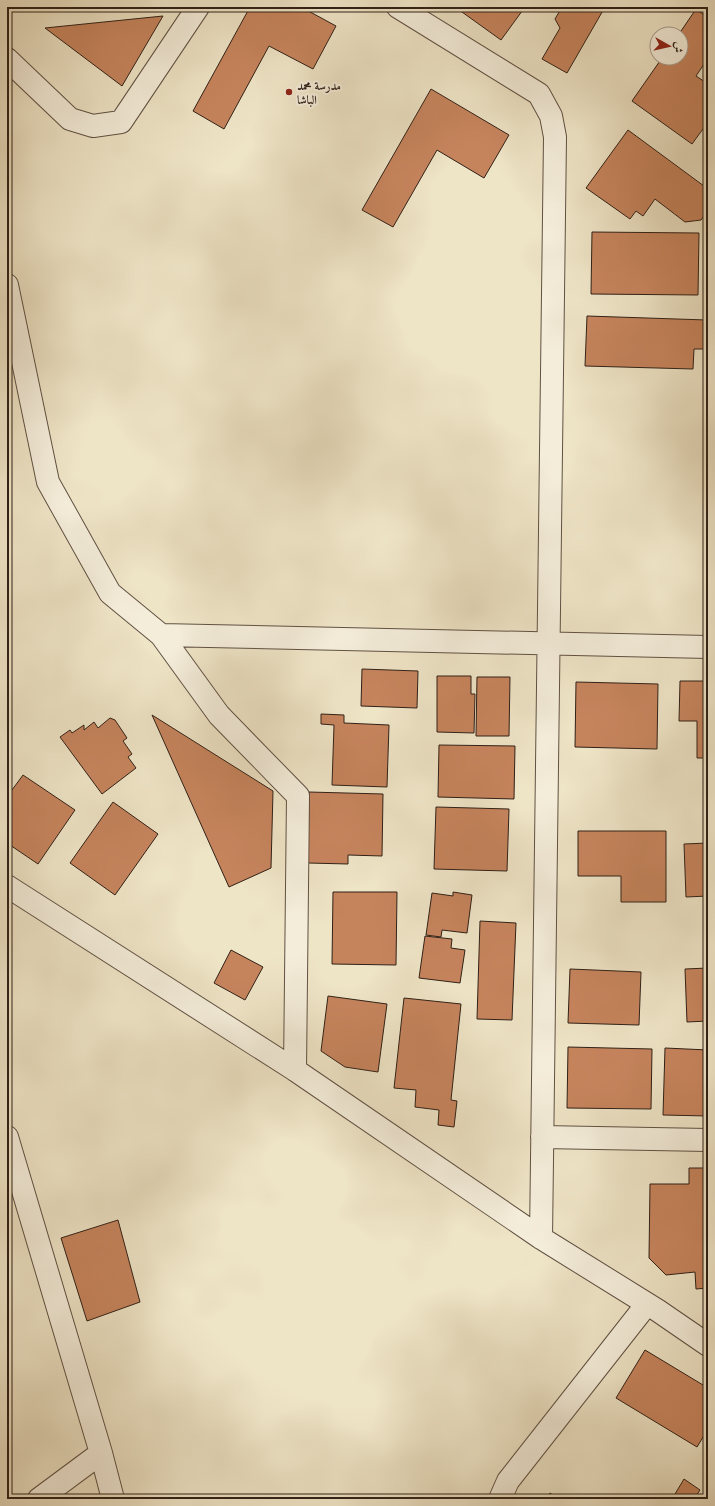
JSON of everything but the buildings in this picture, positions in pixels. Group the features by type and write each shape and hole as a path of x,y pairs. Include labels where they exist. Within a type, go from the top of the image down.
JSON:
{"street":[{"path":"7,59 70,119 93,126 121,122 198,7"},
{"path":"398,7 539,94 551,116 555,137 541,1238"},
{"path":"7,285 48,482 110,593 161,635 219,715 298,796 295,1070"},
{"path":"161,635 708,647"},
{"path":"7,886 295,1070 541,1238 708,1345"},
{"path":"7,1137 114,1499"},
{"path":"542,1137 708,1140"},
{"path":"500,1499 508,1481 646,1304"},
{"path":"39,1499 101,1453"}],"place":[{"name":"مدرسة محمد الباشا","path":"289,92"}]}
